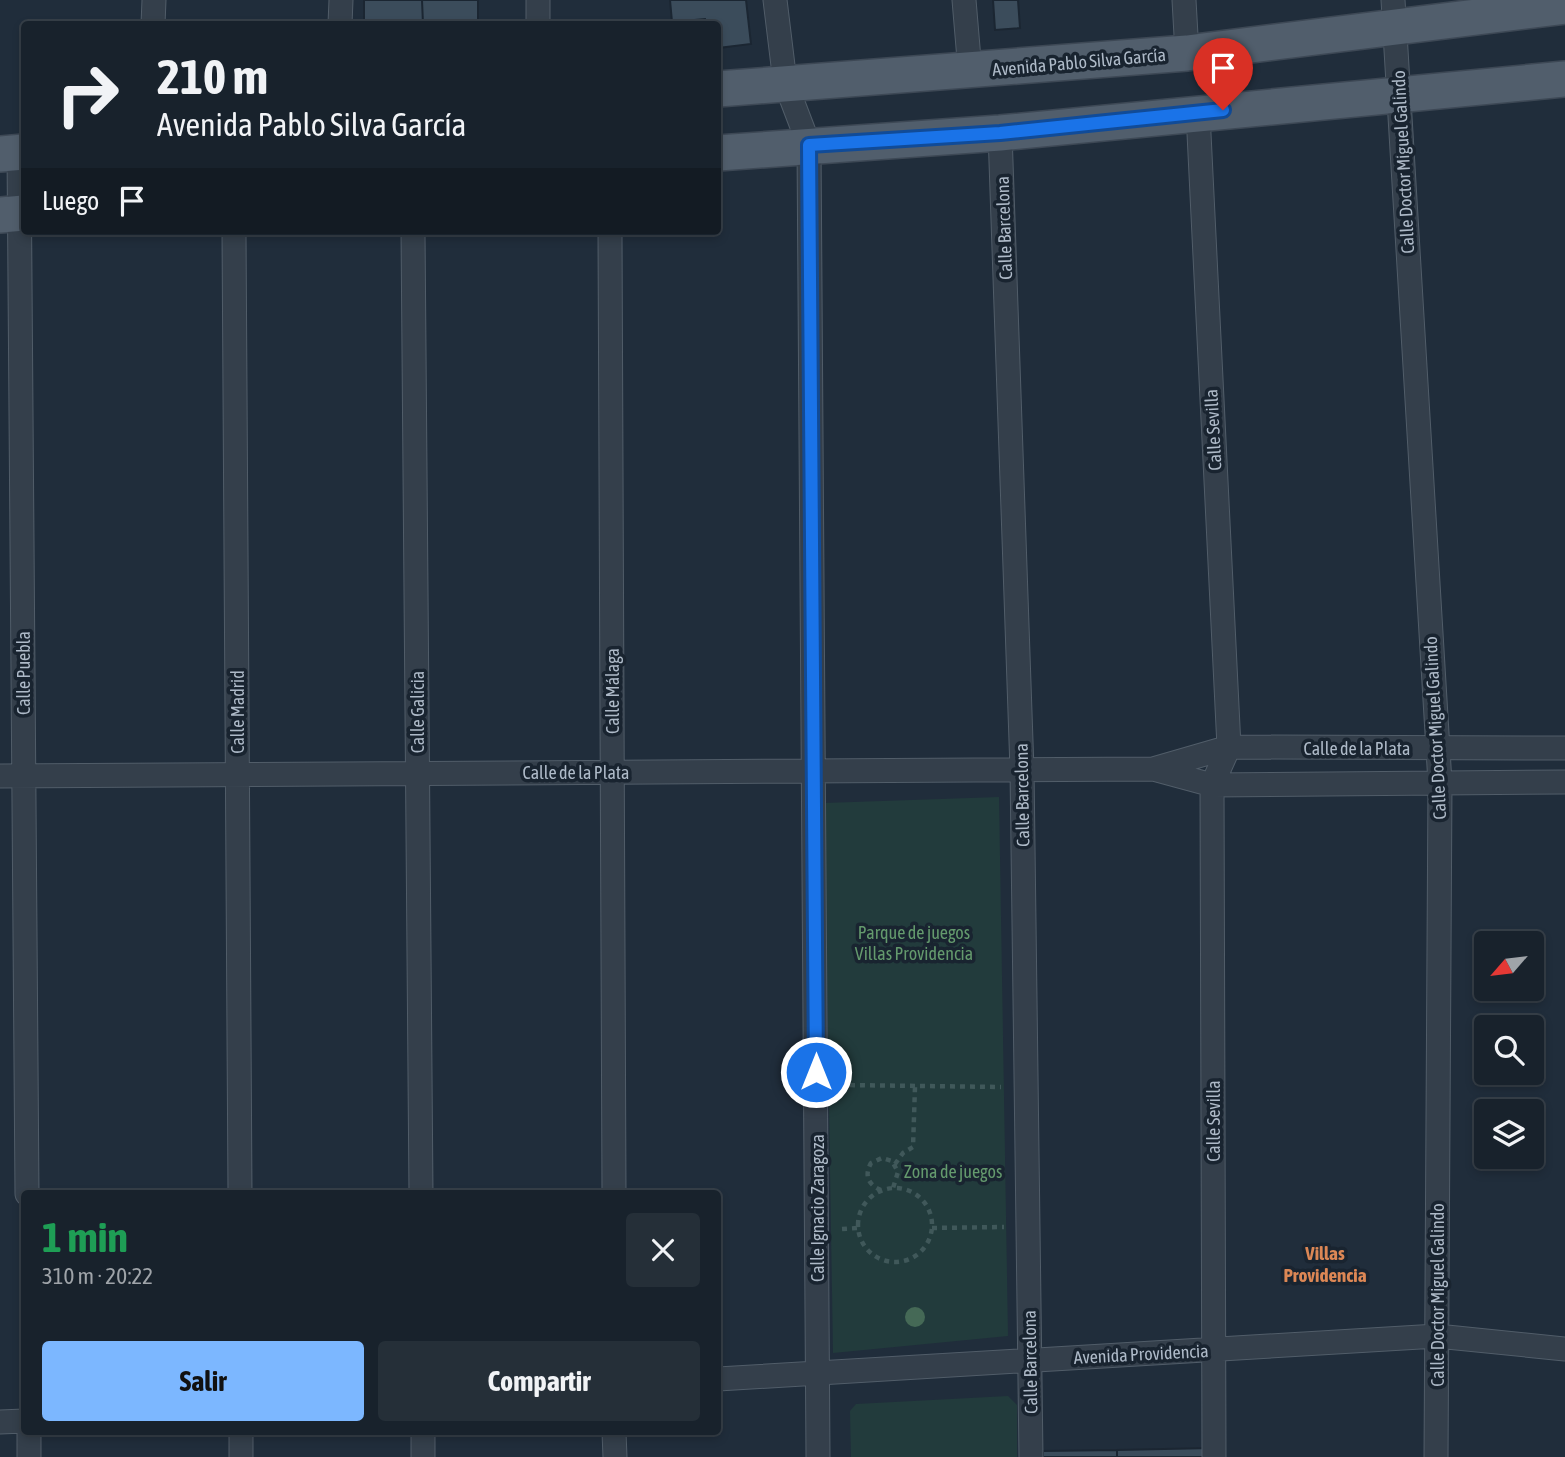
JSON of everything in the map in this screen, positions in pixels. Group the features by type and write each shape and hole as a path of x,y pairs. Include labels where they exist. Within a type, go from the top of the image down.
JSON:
{"main road":[{"name":"Avenida Pablo Silva García","path":"721,89 1187,53 1394,13 1565,6"},
{"path":"721,153 1000,133 1565,79"}],"street":[{"path":"153,21 154,0"},
{"path":"340,21 341,0"},
{"path":"538,0 538,21"},
{"name":"Calle Ignacio Zaragoza","path":"775,0 785,82 809,145 818,1457"},
{"path":"964,0 970,71"},
{"path":"1184,0 1187,53"},
{"name":"Calle Doctor Miguel Galindo","path":"1394,13 1440,783 1436,1457"},
{"name":"Calle Sevilla","path":"1198,113 1229,747"},
{"name":"Calle Barcelona","path":"1000,133 1022,770 1031,1457"},
{"name":"Calle Puebla","path":"14,152 27,1190"},
{"name":"Calle Madrid","path":"234,235 240,1190"},
{"name":"Calle Galicia","path":"413,235 421,1190"},
{"name":"Calle Málaga","path":"610,235 614,1190"},
{"path":"1212,785 1229,747"},
{"name":"Calle de la Plata","path":"1153,769 1229,747 1565,748"},
{"name":"Calle de la Plata","path":"0,776 1153,769 1212,785 1565,782"},
{"name":"Calle Sevilla","path":"1212,785 1214,1457"},
{"name":"Avenida Providencia","path":"721,1379 1437,1336 1565,1349"},
{"path":"0,1422 21,1421"},
{"path":"29,1435 29,1457"},
{"path":"241,1435 241,1457"},
{"path":"423,1435 424,1457"},
{"path":"614,1435 615,1457"}],"path":[{"path":"840,1085 1013,1087"},
{"path":"895,1164 902,1153 913,1147 915,1087"},
{"path":"881,1190 869,1182 867,1169 871,1163 882,1158 895,1164 898,1172 893,1188"},
{"path":"893,1188 911,1191 925,1202 932,1228 920,1252 895,1261 870,1252 858,1228 864,1205 881,1190 893,1188"},
{"path":"932,1228 1016,1227"},
{"path":"842,1229 858,1228"}],"green space":[{"name":"Parque de juegos Villas Providencia","path":"999,797 1008,1336 833,1353 824,803"},
{"path":"1008,1396 1017,1405 1017,1457 851,1457 850,1411 856,1404"}],"building":[{"path":"364,0 422,0 423,21 364,21"},
{"path":"422,0 478,0 478,21 423,21"},
{"path":"670,0 746,0 751,44 721,48 721,21 672,21"},
{"path":"993,0 1018,0 1020,28 995,30"},
{"path":"1211,1448 1211,1457 1117,1457 1117,1450"},
{"path":"1117,1450 1117,1457 1043,1457 1043,1451"}],"district":[{"name":"Villas Providencia","path":"1325,1264"}],"route":[{"path":"816,1072 809,145 1000,133 1223,110"}],"park label":[{"name":"Zona de juegos","path":"953,1171"}]}
